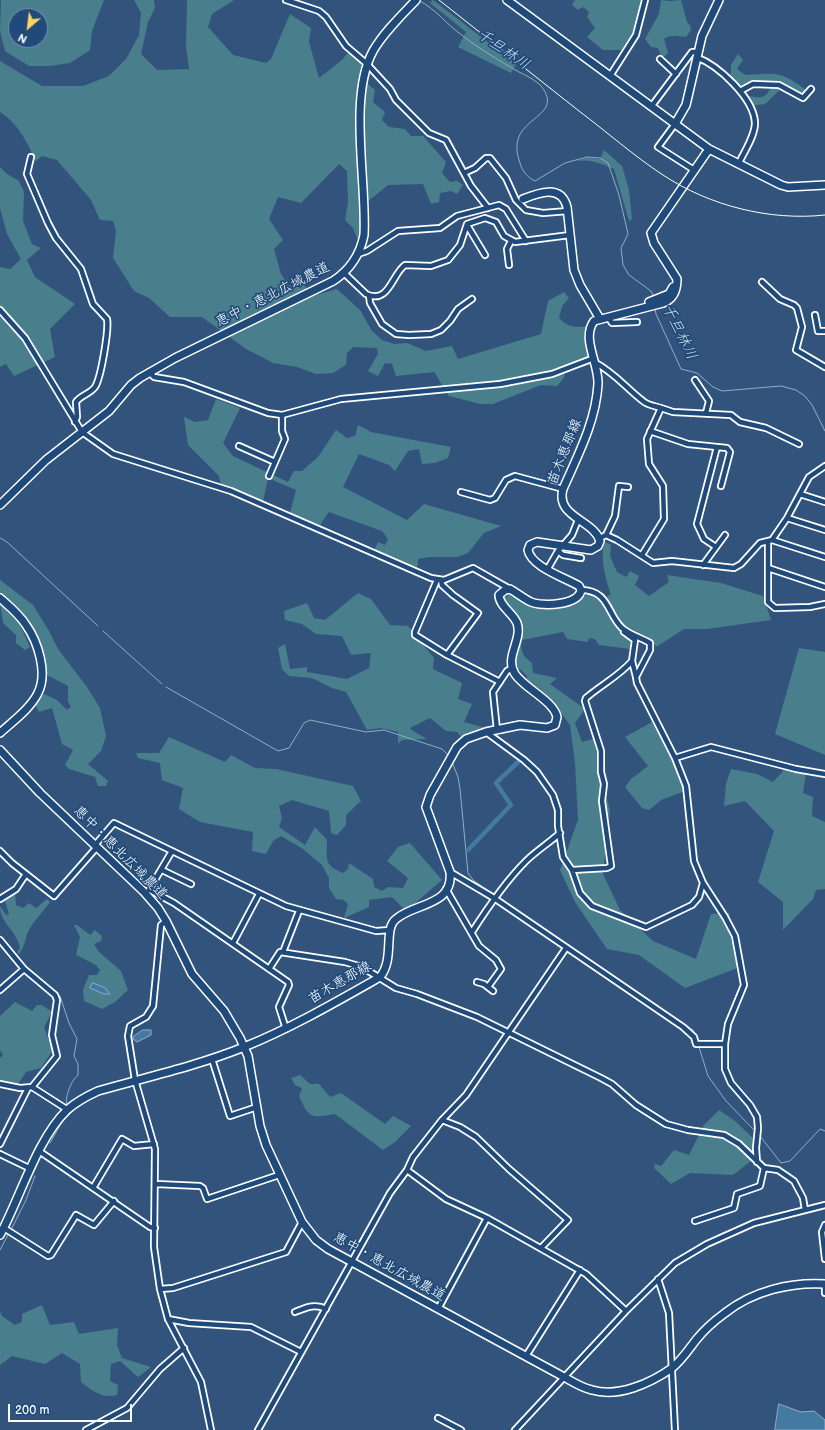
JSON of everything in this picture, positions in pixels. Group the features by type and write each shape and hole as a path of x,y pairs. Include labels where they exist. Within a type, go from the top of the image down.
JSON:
{"street":[{"path":"286,0 319,11 326,17 346,46 367,64 390,89 396,100 429,133 446,140 471,186 488,208"},
{"name":"恵中・恵北広域農道","path":"0,505 46,460 108,411 131,385 149,372 322,286 344,273 358,254 363,241 361,94 367,64 377,44 416,0"},
{"path":"507,0 709,149 781,185 788,187 825,185"},
{"path":"610,76 636,35 645,0"},
{"path":"694,170 658,147 675,124 686,105 705,25 719,0"},
{"path":"651,107 692,52 711,64 740,91 747,101 755,122 748,145 738,163"},
{"path":"660,59 676,74"},
{"path":"740,91 750,85 779,85 803,98 811,89"},
{"name":"苗木恵那線","path":"603,537 578,520 564,504 562,498 563,489 594,413 598,384 590,342 590,329 594,321 661,301 668,301 675,291 677,279 654,243 651,233 709,149"},
{"path":"31,157 27,174 48,223 56,238 81,269 92,304 108,319 107,338 98,381 92,391 76,402 77,417 75,422"},
{"path":"464,173 475,168 486,158 490,158 506,178 516,200 526,210 543,213 568,211"},
{"path":"523,199 541,192 552,192 560,195 565,201 568,211 572,265 576,278 600,319"},
{"path":"358,254 367,251 398,231 440,228 456,216 499,205 503,207 526,241"},
{"path":"369,296 381,295 386,292 398,272 406,265 431,266 448,260 457,250 467,225 480,219 489,218 496,222 504,236 511,241 526,241 570,235"},
{"path":"467,225 486,255"},
{"path":"509,265 508,249 511,241"},
{"path":"344,273 369,296 370,303 382,324 396,334 431,334 441,330 450,321 458,309 472,299"},
{"path":"762,282 780,299 794,305 796,308 802,327 796,350 825,367"},
{"name":"苗木恵那線","path":"600,319 615,311 643,306"},
{"path":"0,310 25,338 82,432 113,454 123,459 231,491 439,580 442,585 453,595 478,613 447,655"},
{"path":"815,315 818,331 825,331"},
{"path":"608,317 612,323 637,322"},
{"path":"149,372 154,378 184,382 268,413 282,415 342,399 419,393 508,382 552,374 594,360 609,370 625,388 638,396 643,402 673,412 731,415 740,422 766,428 799,444"},
{"path":"695,380 709,401 706,413"},
{"path":"642,555 664,519 663,486 650,464 647,438 661,408"},
{"path":"269,476 285,439 282,431 282,415"},
{"path":"650,431 688,444 727,448 730,452 721,486"},
{"path":"239,446 275,462"},
{"path":"716,547 704,539 697,524 717,447"},
{"path":"825,466 809,477 787,518 770,540 768,568 768,602 775,608 810,607 825,604"},
{"path":"461,492 490,500 495,498 506,480 515,476 563,489"},
{"path":"628,487 619,486 615,516 600,543 591,550 560,548 538,542 530,545 528,554 547,570 563,580 574,583 581,590 588,590 598,594 610,608 625,633 635,640 632,661 636,677 647,704 675,758 688,793 693,854 703,883 726,917 735,936 744,980 743,991 728,1024 724,1044 727,1077 750,1105 757,1118 758,1128 756,1148 758,1162"},
{"path":"800,494 825,502"},
{"path":"787,518 825,530"},
{"path":"547,570 560,548 572,535 578,520"},
{"path":"703,565 725,535"},
{"path":"603,537 642,555 653,563 672,561 734,568 760,543 770,540 825,557"},
{"path":"560,548 563,554 581,558"},
{"path":"500,682 447,655 415,635 439,580 473,568 529,601 546,604 575,600 581,594 581,590"},
{"path":"768,568 825,587"},
{"path":"0,851 54,896 114,823 259,894 299,911 376,931 390,930 396,918 436,901 446,889 450,878 450,872 427,812 427,801 459,744 466,738 486,732 520,726 547,728 552,727 557,721 556,713 553,708 518,678 512,668 512,654 517,632 517,624 499,598 501,592 510,589"},
{"path":"0,598 19,616 33,635 39,654 42,680 39,691 32,702 0,733"},
{"path":"621,627 650,643 650,650 636,677"},
{"path":"572,870 609,868 611,866 602,801 604,784 601,772 601,751 585,701 586,698 607,680 625,669 632,661"},
{"path":"497,730 493,692 509,669 512,668"},
{"path":"486,732 524,760 546,784 556,802 563,857 572,870 580,893 592,906 646,928 692,905 699,897 703,883"},
{"path":"675,758 711,747 796,769 825,774"},
{"name":"恵中・恵北広域農道","path":"0,750 40,793 96,846 147,891 166,921 188,968 231,1019 248,1056 257,1107 266,1145 302,1222 316,1240 351,1262 564,1377 591,1390 606,1392 643,1384 672,1368 710,1325 740,1302 768,1290 825,1284"},
{"path":"472,932 494,898 527,860 560,834"},
{"path":"172,851 162,870 147,891 174,903 288,982 289,985 279,1008 286,1029"},
{"path":"162,870 191,884"},
{"path":"450,872 494,898 690,1032 696,1044 724,1044"},
{"path":"0,898 16,889 26,874"},
{"path":"446,889 479,946 496,960 500,966 501,969 488,987"},
{"path":"233,943 259,894"},
{"path":"283,952 299,911"},
{"path":"166,921 161,925 153,1006 146,1017 134,1022 128,1031 135,1080 154,1144 156,1184 154,1228 155,1263 160,1288 168,1319 201,1382 211,1430"},
{"name":"苗木恵那線","path":"0,1236 39,1151 53,1126 68,1110 83,1098 98,1091 212,1059 286,1029 380,977 387,966 390,930"},
{"path":"0,940 24,969 55,995 57,1000 52,1035 57,1056 30,1087 0,1144"},
{"path":"258,1430 390,1193 407,1170 413,1157 442,1120 466,1095 566,948"},
{"path":"269,969 278,953 283,952 354,964 380,977 396,988 464,1011 612,1084 636,1106 654,1118 677,1127 724,1135 739,1144 764,1168 778,1170 794,1181 803,1198 805,1210"},
{"path":"0,990 24,969"},
{"path":"477,982 493,991"},
{"path":"212,1059 230,1116 257,1107"},
{"path":"0,1084 30,1087 68,1110"},
{"path":"442,1120 460,1127 476,1137 509,1169 568,1220 541,1248"},
{"path":"93,1188 122,1139 134,1146 154,1144"},
{"path":"39,1151 150,1227 154,1228"},
{"path":"0,1154 31,1169"},
{"path":"695,1222 734,1208 737,1194 760,1186 764,1168"},
{"path":"407,1170 446,1199 487,1218 580,1270 626,1311"},
{"path":"156,1184 200,1186 203,1188 207,1199 279,1175"},
{"path":"4,1228 48,1256 51,1255 76,1215 94,1225 114,1201"},
{"path":"515,1430 626,1311 658,1279 684,1256 754,1222 825,1205"},
{"path":"438,1309 487,1218"},
{"path":"160,1288 173,1288 286,1252 302,1222"},
{"path":"825,1225 822,1232 825,1259"},
{"path":"526,1356 580,1270"},
{"path":"658,1279 669,1313 675,1430"},
{"path":"825,1284 825,1293"},
{"path":"294,1312 309,1307 319,1306 326,1309"},
{"path":"168,1319 189,1323 251,1327 301,1352"},
{"path":"86,1430 127,1408 160,1369 184,1348"},
{"path":"438,1418 460,1430"}],"shaded area":[{"path":"1,0 104,0 92,31 90,50 70,63 50,66 29,66 5,51 0,31"},
{"path":"134,0 154,0 155,8 148,22 141,54 157,70 189,69 186,47 187,0 234,0 212,14 208,27 233,55 266,63 271,59 290,14 311,28 309,42 319,78 342,60 348,53 362,62 361,78 375,90 373,102 385,112 382,120 389,127 405,129 411,136 423,136 446,162 442,173 450,182 457,181 463,185 457,194 451,191 440,193 439,202 431,204 423,184 388,185 361,207 363,228 359,243 353,228 345,220 348,202 347,171 339,164 301,203 278,197 269,219 283,240 274,249 281,274 289,286 304,285 313,296 337,289 360,310 372,331 382,340 394,344 407,343 426,351 452,346 458,359 541,334 548,301 564,292 569,298 562,306 559,318 572,326 588,326 588,358 565,367 564,378 557,386 541,385 493,404 480,404 449,396 434,372 396,376 392,364 385,363 378,376 368,371 378,354 377,348 353,347 347,353 346,365 333,373 316,374 297,367 273,363 246,349 202,317 170,317 149,298 134,291 113,258 116,230 113,221 100,220 91,200 57,160 42,156 36,161 17,127 0,112 0,61 42,86 83,86 109,76 126,59 139,35 141,13"},
{"path":"433,0 516,64 511,73 458,47 466,32 430,3"},
{"path":"575,0 641,0 633,32 621,50 603,50 587,37 595,28 587,17 589,12 583,7 578,10 572,5"},
{"path":"661,0 681,0 687,22 690,25 691,30 686,37 666,37 664,39 668,53 662,58 658,48 651,47 645,39 659,14"},
{"path":"738,54 743,60 737,69 745,75 771,74 784,76 806,90 801,96 784,86 765,104 750,106 748,101 749,96 762,97 766,95 770,89 768,82 735,86 727,79 731,73 731,65"},
{"path":"604,150 622,166 629,190 632,219 629,221 614,169 595,162 576,161 587,158 600,159"},
{"path":"0,167 7,174 19,181 24,192 23,221 32,244 41,248 27,260 35,277 75,304 50,329 55,357 14,376 6,364 0,367 0,267 10,269 21,259 7,234 0,208"},
{"path":"216,399 240,408 223,443 233,456 288,482 294,471 302,471 318,457 336,430 347,438 355,436 358,425 371,432 451,447 448,458 435,463 422,464 419,449 408,451 395,471 389,465 359,454 343,487 407,520 424,504 501,526 484,533 468,553 457,557 429,557 418,559 418,565 415,569 374,551 378,542 385,545 388,539 382,531 329,512 320,525 290,513 296,490 268,478 263,502 221,485 219,476 188,445 184,417 195,422 208,420"},
{"path":"605,542 611,545 610,556 617,572 626,577 630,571 639,576 635,585 649,596 669,582 667,575 721,583 763,596 771,620 707,629 684,629 656,647 651,639 624,625 619,629 633,641 630,649 599,645 595,639 589,638 588,642 567,639 563,632 522,640 522,651 524,656 532,663 533,673 557,678 550,684 585,709 575,723 582,742 593,739 600,761 601,777 610,811 603,874 620,910 653,941 696,959 711,914 729,913 740,967 685,988 639,955 607,949 575,902 560,870 578,820 575,763 570,725 553,702 526,682 527,676 520,669 517,671 514,657 521,630 504,601 504,598 510,594 516,595 527,604 565,605 579,601 587,594 591,594 600,601 613,619 619,617 606,598 611,594 605,575 603,560 603,547"},
{"path":"0,580 33,605 58,649 87,687 100,708 106,736 101,751 88,764 108,781 106,786 98,786 95,777 69,769 65,765 73,750 62,744 52,708 39,712 35,705 44,694 57,700 67,710 71,707 68,701 68,686 47,675 39,641 26,618 14,604 0,593"},
{"path":"358,593 371,599 390,625 408,626 434,658 433,669 462,683 458,699 472,704 464,722 482,727 493,725 494,729 461,737 457,732 446,731 430,718 410,728 427,739 402,740 398,744 398,732 381,728 367,730 346,692 332,688 312,678 289,676 282,669 278,648 285,644 290,669 307,667 307,672 347,679 369,668 371,653 351,655 342,636 316,634 302,624 285,620 284,611 307,603 314,618 325,620"},
{"path":"0,603 19,623 30,647 25,650 16,643 16,635 3,623"},
{"path":"799,648 825,652 825,755 775,734"},
{"path":"652,722 672,759 685,791 661,800 649,810 642,808 625,787 631,779 648,766 625,737"},
{"path":"169,737 225,762 231,755 255,768 276,769 353,786 361,801 346,815 346,825 337,835 331,833 329,811 292,800 279,806 282,818 279,827 305,845 315,827 327,840 327,857 329,864 332,867 343,873 348,869 349,863 373,879 374,887 382,891 388,887 403,888 408,878 387,861 398,847 410,843 442,880 406,911 392,897 369,900 369,907 344,918 348,904 344,900 336,899 329,888 329,878 322,865 303,849 281,836 273,841 266,854 252,851 253,832 200,822 179,809 183,788 162,780 160,763 138,758 136,753 159,753"},
{"path":"786,768 806,773 803,793 813,797 812,816 825,822 825,889 816,890 813,899 783,930 783,902 758,882 774,831 745,801 724,806 726,784 731,769 757,774 773,782"},
{"path":"15,892 16,905 23,908 29,903 36,908 47,899 50,902 30,928 23,949 19,954 17,952 20,948 16,936 3,918 0,906 6,915 9,914 4,898"},
{"path":"74,925 77,925 90,935 95,930 102,936 101,941 94,944 98,951 121,971 128,990 115,1002 102,1009 84,1001 83,990 89,975 97,975 100,970 96,965 76,955 80,937"},
{"path":"93,983 105,988 110,994 104,994 90,988"},
{"path":"15,1002 32,1011 37,1005 42,1005 52,1012 44,1027 53,1050 41,1068 26,1072 18,1084 0,1081 0,1058 3,1055 0,1050 0,1016"},
{"path":"143,1030 151,1030 151,1035 137,1042 134,1040 133,1037"},
{"path":"300,1075 310,1084 319,1084 330,1097 341,1093 385,1124 393,1116 411,1126 395,1142 383,1150 335,1114 316,1116 308,1113 299,1096 302,1088 295,1085 291,1078"},
{"path":"719,1110 735,1121 753,1138 756,1157 733,1175 690,1173 671,1184 654,1168 655,1164 661,1166 674,1150 689,1155 704,1125"},
{"path":"42,1305 50,1325 74,1322 79,1334 118,1328 117,1345 122,1358 151,1367 138,1377 120,1361 111,1364 110,1381 118,1385 117,1395 107,1396 94,1391 81,1382 80,1364 62,1353 45,1364 12,1356 0,1365 0,1311 2,1316 15,1325 22,1322 22,1314"},
{"path":"779,1404 801,1412 814,1411 825,1420 825,1430 775,1430"}],"waterway":[{"name":"千旦林川","path":"418,0 430,8 457,32 505,64 532,79 543,88 547,97 547,105 543,111 523,130 518,138 517,149 520,163 527,176 535,181 565,163 587,157 600,158 608,163 619,195 628,234 621,248 623,265 629,275 651,291 654,297"},
{"name":"千旦林川","path":"655,309 681,369 697,373 713,387 722,391 781,386 796,390 805,396 812,405 825,431"},
{"path":"0,538 7,542 98,626"},
{"path":"103,631 162,684"},
{"path":"166,687 278,751 289,748 304,723 310,720 366,732 384,730 442,749 448,755"},
{"path":"452,762 458,777 460,789 468,873 473,880 493,894"},
{"path":"468,850 511,805 496,783 518,762"},
{"path":"499,898 693,1030 699,1042"},
{"path":"51,988 60,996 69,1023 77,1039 74,1056 78,1064 78,1075 75,1077 69,1090 66,1099 67,1106"},
{"path":"699,1047 708,1076 726,1101 755,1131"},
{"path":"50,1143 62,1122 71,1113"},
{"path":"760,1136 781,1163 790,1161 820,1129 825,1131"},
{"path":"11,1230 26,1200 35,1176"},
{"path":"0,1250 8,1235"}],"railway":[{"path":"439,0 631,152 652,168 681,186 720,203 741,209 783,216 825,215"}]}
